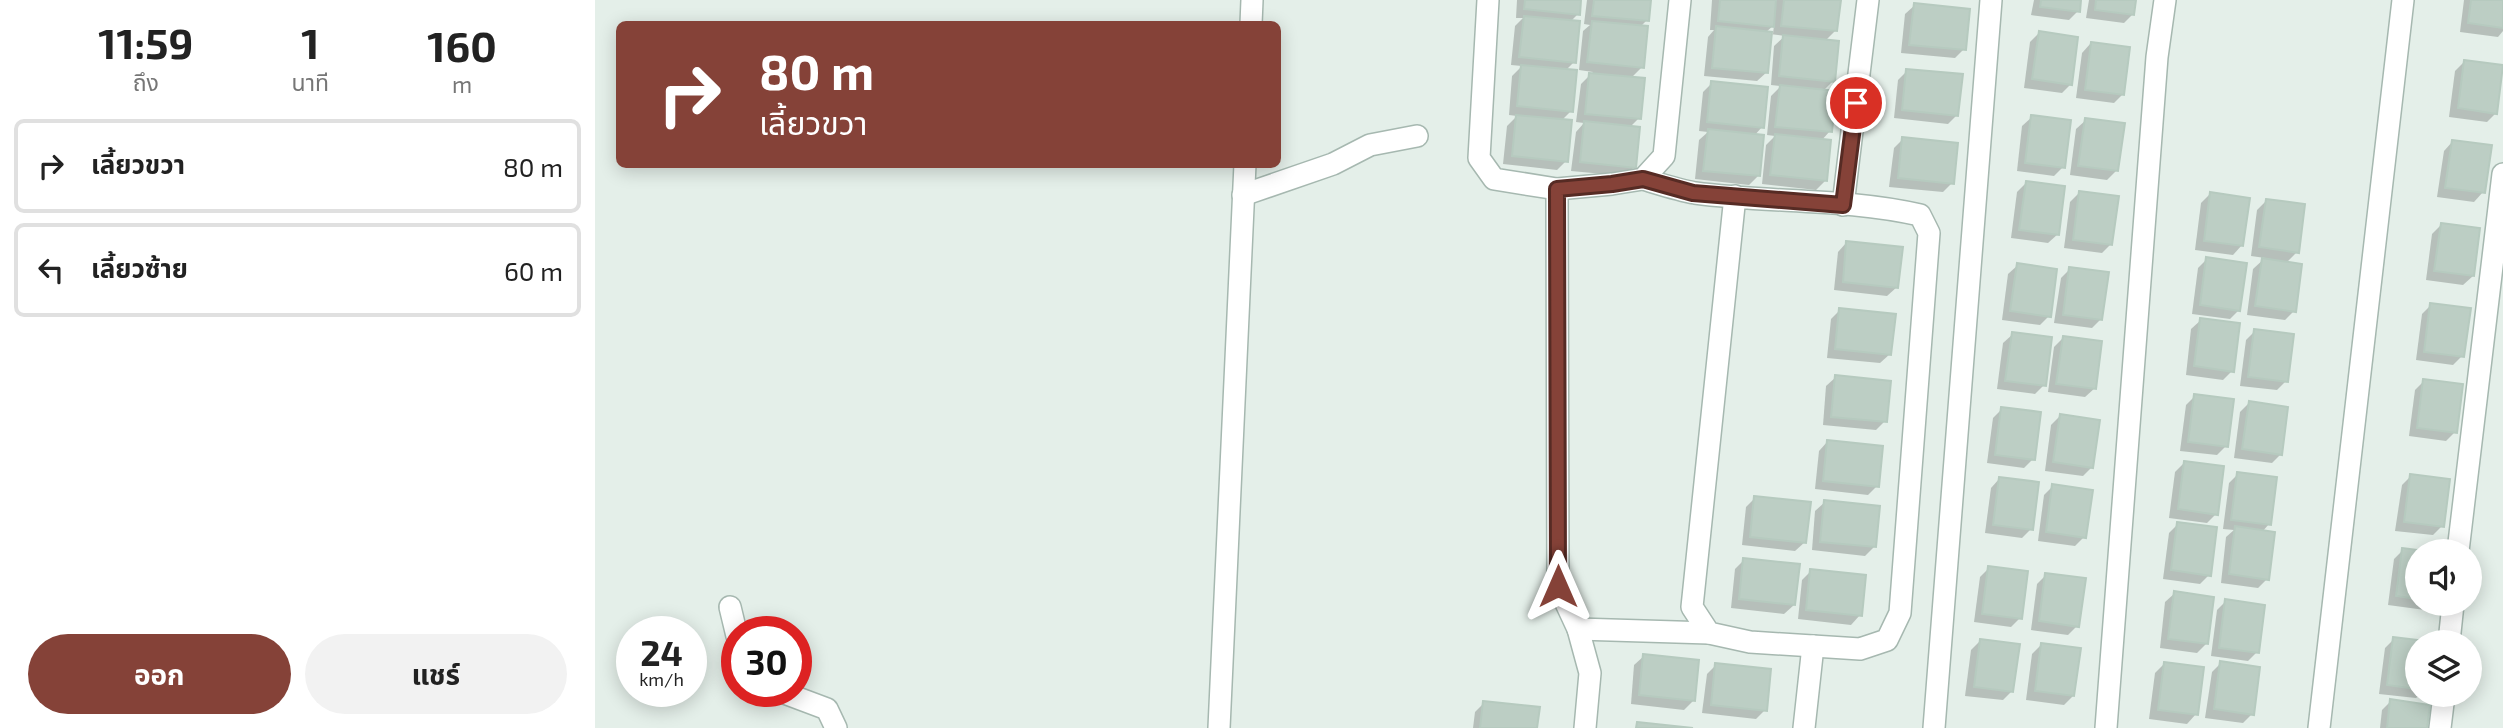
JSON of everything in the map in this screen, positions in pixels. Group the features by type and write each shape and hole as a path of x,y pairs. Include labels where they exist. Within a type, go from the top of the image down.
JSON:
{"street":[{"path":"1251,21 1252,0"},
{"path":"1488,0 1479,158 1494,179 1557,189 1643,179 1693,193 1898,210 1920,215 1930,233 1917,363 1900,613 1887,640 1860,649 1750,642 1709,633 1578,629"},
{"path":"1643,179 1664,156 1680,0"},
{"path":"1843,205 1868,0"},
{"path":"1934,728 1991,0"},
{"path":"2106,728 2157,57 2165,0"},
{"path":"2319,728 2403,0"},
{"path":"1243,195 1333,164 1370,145 1417,136"},
{"path":"1219,728 1245,168"},
{"path":"2459,539 2503,174"},
{"path":"1557,189 1558,586 1578,629 1590,673 1585,728"},
{"path":"1709,633 1692,607 1735,196"},
{"path":"730,607 732,616"},
{"path":"1804,728 1812,646"},
{"path":"812,703 827,709 837,728"},
{"path":"2440,728 2443,707"}],"building":[{"path":"1525,0 1581,0 1580,15 1524,9"},
{"path":"1594,0 1651,0 1649,21 1592,16"},
{"path":"1720,0 1776,0 1774,27 1718,21"},
{"path":"1784,0 1841,0 1837,31 1781,26"},
{"path":"2041,0 2081,0 2080,12 2040,7"},
{"path":"2096,0 2136,0 2134,15 2095,10"},
{"path":"2471,0 2503,0 2503,28 2468,23"},
{"path":"1914,3 1970,9 1966,50 1909,45"},
{"path":"1524,16 1580,21 1576,63 1519,57"},
{"path":"1592,21 1648,26 1644,68 1587,62"},
{"path":"1716,26 1772,32 1768,73 1712,68"},
{"path":"2039,31 2078,37 2072,85 2032,79"},
{"path":"1783,35 1839,41 1835,82 1779,76"},
{"path":"2091,42 2130,47 2124,95 2085,90"},
{"path":"2464,60 2503,65 2497,114 2458,108"},
{"path":"1521,65 1577,70 1573,112 1517,106"},
{"path":"1906,69 1963,74 1958,116 1902,110"},
{"path":"1589,73 1645,78 1641,119 1585,114"},
{"path":"1711,81 1768,87 1764,128 1707,122"},
{"path":"1780,85 1836,91 1832,132 1775,127"},
{"path":"1516,115 1572,120 1568,162 1512,156"},
{"path":"2031,115 2071,120 2065,168 2025,163"},
{"path":"2085,118 2125,123 2118,171 2078,166"},
{"path":"1584,121 1640,127 1636,168 1580,162"},
{"path":"1708,129 1764,135 1760,176 1703,171"},
{"path":"1775,134 1831,140 1827,181 1770,175"},
{"path":"1902,137 1958,143 1954,184 1898,178"},
{"path":"2452,140 2492,145 2485,193 2445,188"},
{"path":"2026,181 2065,186 2059,235 2019,230"},
{"path":"2079,191 2119,196 2112,245 2073,240"},
{"path":"2210,192 2250,198 2243,246 2204,241"},
{"path":"2266,199 2305,204 2299,253 2259,247"},
{"path":"2441,223 2480,228 2474,276 2434,271"},
{"path":"1846,241 1903,247 1898,288 1843,282"},
{"path":"2206,257 2247,263 2240,311 2200,305"},
{"path":"2262,258 2302,264 2296,312 2255,306"},
{"path":"2017,263 2057,269 2051,317 2010,311"},
{"path":"2069,267 2109,272 2102,320 2063,315"},
{"path":"2430,303 2471,308 2464,357 2424,352"},
{"path":"1839,308 1896,314 1891,355 1835,349"},
{"path":"2200,318 2240,323 2234,372 2194,366"},
{"path":"2254,329 2294,334 2288,382 2248,377"},
{"path":"2012,332 2052,337 2046,386 2005,381"},
{"path":"2063,336 2102,341 2096,389 2056,384"},
{"path":"1835,375 1891,381 1887,422 1831,417"},
{"path":"2423,379 2463,384 2457,433 2417,428"},
{"path":"2194,394 2234,399 2228,447 2188,442"},
{"path":"2249,401 2288,407 2282,455 2242,449"},
{"path":"2001,407 2041,412 2035,460 1995,455"},
{"path":"2060,414 2100,420 2093,468 2053,462"},
{"path":"1827,440 1883,446 1879,487 1823,481"},
{"path":"2184,461 2224,466 2218,515 2178,509"},
{"path":"2237,472 2277,477 2271,525 2231,520"},
{"path":"2410,474 2450,479 2444,527 2404,522"},
{"path":"1999,477 2039,482 2033,530 1993,525"},
{"path":"2052,484 2093,490 2086,538 2046,532"},
{"path":"1754,496 1811,502 1806,543 1750,537"},
{"path":"1824,500 1880,506 1876,547 1820,542"},
{"path":"2177,522 2217,527 2211,576 2171,570"},
{"path":"2235,526 2275,532 2269,580 2229,574"},
{"path":"2402,548 2405,548 2405,597 2396,596"},
{"path":"1743,558 1800,564 1795,605 1739,599"},
{"path":"1988,566 2028,571 2022,619 1982,614"},
{"path":"1810,569 1866,575 1862,616 1806,610"},
{"path":"2045,573 2086,578 2079,627 2039,621"},
{"path":"2174,591 2214,597 2208,644 2168,639"},
{"path":"2225,599 2265,605 2259,653 2219,648"},
{"path":"2393,637 2405,638 2405,687 2387,685"},
{"path":"1980,639 2020,644 2013,692 1974,687"},
{"path":"2041,643 2081,648 2074,696 2035,691"},
{"path":"1643,654 1699,660 1695,701 1639,695"},
{"path":"2220,661 2260,667 2254,715 2214,709"},
{"path":"2164,662 2204,667 2198,715 2158,710"},
{"path":"1715,663 1771,669 1767,711 1711,705"},
{"path":"2390,699 2405,701 2405,707 2430,707 2427,728 2387,728"},
{"path":"1483,701 1540,707 1537,728 1480,728"},
{"path":"1637,722 1693,728 1636,728"}],"route":[{"path":"1558,586 1557,189 1643,179 1693,193 1843,205 1856,103"}]}
